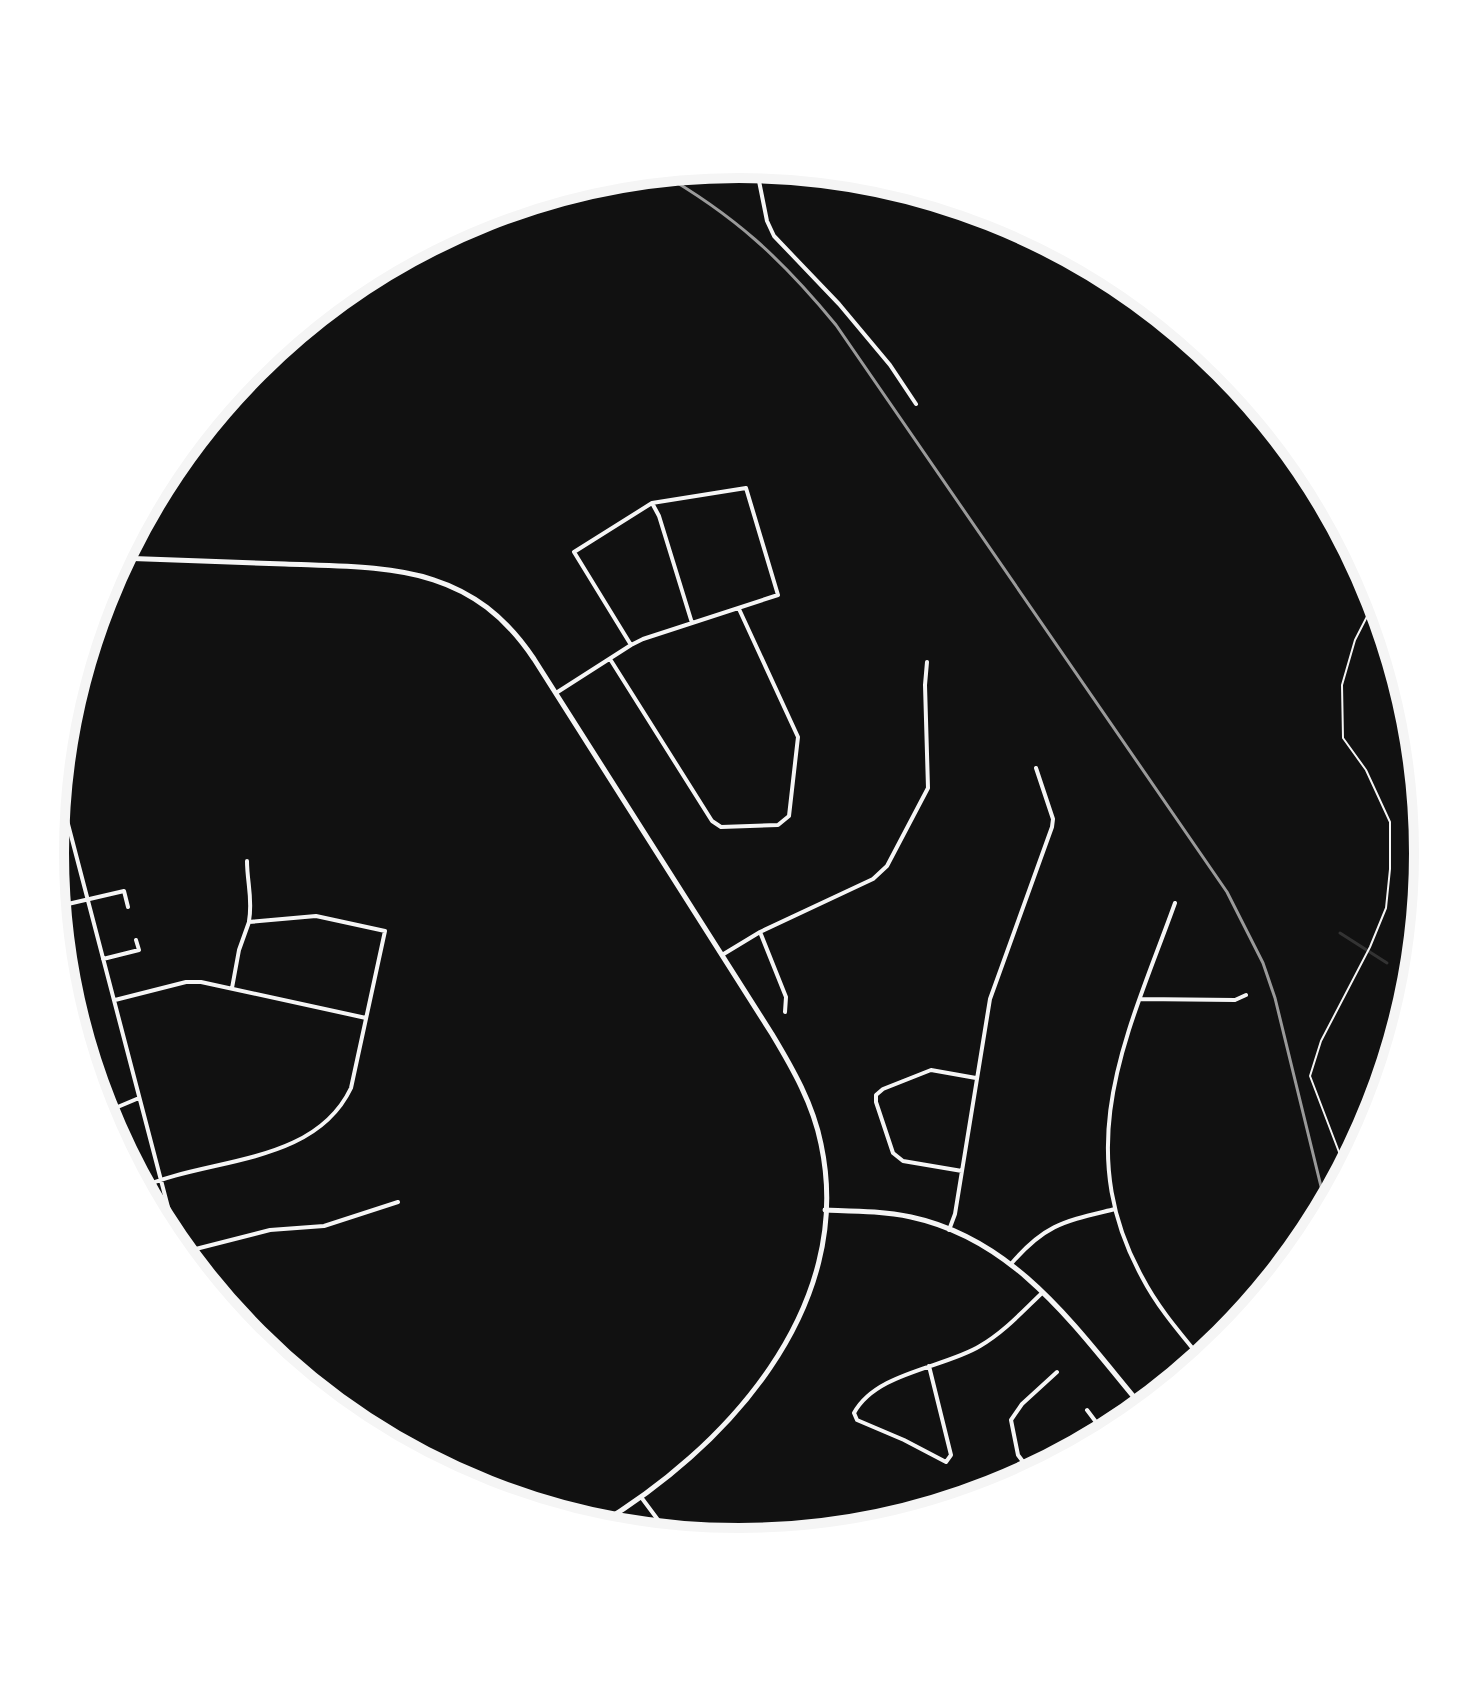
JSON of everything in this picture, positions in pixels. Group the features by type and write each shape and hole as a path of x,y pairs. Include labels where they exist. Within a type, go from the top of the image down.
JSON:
{"main road":[{"path":"132,559 380,568 425,576 465,593 507,625 525,645 556,693 782,1050 806,1096 824,1160 825,1210 817,1267 800,1317 787,1341 742,1404 719,1430 689,1460 611,1517"},
{"path":"825,1210 911,1217 983,1246 1044,1291 1136,1400"}],"street":[{"path":"758,178 767,221 774,236 880,353 916,404"},
{"path":"556,693 643,639 778,595 746,488 652,503 574,552 631,645"},
{"path":"652,503 659,516 692,623"},
{"path":"610,659 712,821 721,827 778,825 789,816 798,737 739,609"},
{"path":"722,955 760,932 873,879 887,866 928,788 927,662"},
{"path":"949,1230 955,1214 990,999 1052,827 1053,819 1036,768"},
{"path":"65,817 170,1217"},
{"path":"232,988 239,950 249,922 252,891 247,881 247,861"},
{"path":"66,904 124,891 128,907"},
{"path":"1175,903 1125,1039 1111,1096 1107,1154 1116,1209 1133,1260 1158,1304 1195,1351"},
{"path":"150,1183 267,1151 311,1135 345,1099 351,1088 385,931 316,916 249,922"},
{"path":"760,932 786,997 785,1012"},
{"path":"103,959 139,950 136,940"},
{"path":"114,1000 186,982 232,988 366,1018"},
{"path":"1140,999 1235,1000 1246,995"},
{"path":"962,1171 903,1161 893,1153 876,1095 883,1089 931,1070 976,1078"},
{"path":"114,1109 139,1098"},
{"path":"193,1250 270,1230 324,1226 398,1202"},
{"path":"1011,1264 1032,1240 1047,1229 1116,1209"},
{"path":"929,1366 951,1455 946,1462 904,1440 865,1425 857,1420 854,1413 864,1400 912,1371 979,1347 1007,1327 1044,1291"},
{"path":"1025,1465 1018,1455 1011,1420 1022,1404 1057,1372"},
{"path":"1087,1410 1099,1425"},
{"path":"641,1497 661,1524"}],"path":[{"path":"1342,1159 1310,1076 1386,908 1390,822 1366,770 1343,738 1342,685 1355,640 1370,611"}],"waterway":[{"path":"1340,933 1387,963"}],"railway":[{"path":"675,181 711,205 776,258 836,325 1227,892 1263,963 1275,998 1323,1194"}]}
